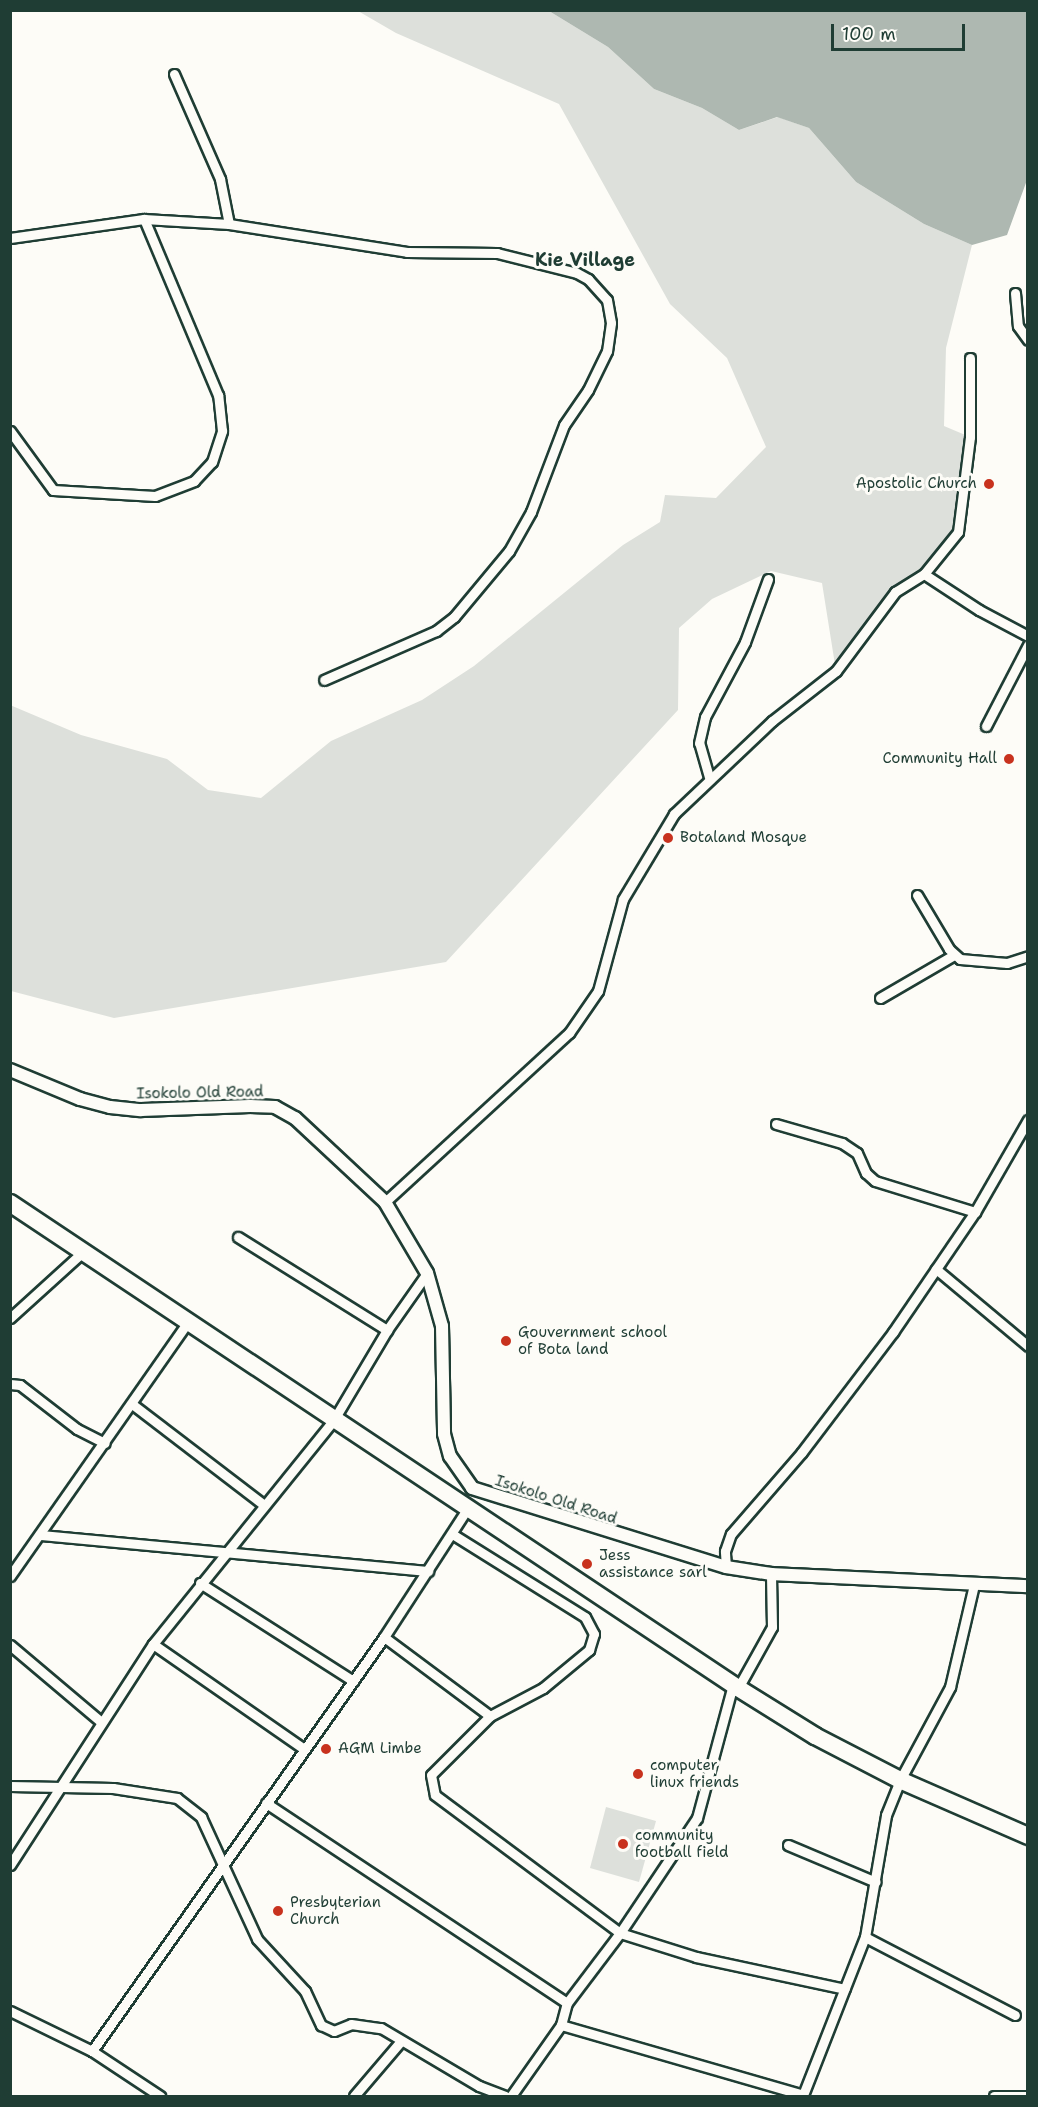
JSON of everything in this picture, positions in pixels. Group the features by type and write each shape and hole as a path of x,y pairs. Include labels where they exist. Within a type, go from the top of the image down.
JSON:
{"highway":[{"path":"10,1203 85,1250 333,1421 736,1687 815,1736 900,1780 1028,1836"}],"street":[{"path":"174,74 220,179 229,224"},
{"path":"10,431 53,490 155,496 194,481 212,462 222,431 218,395 144,219"},
{"path":"10,238 144,219 229,224 407,252 490,253 543,263 588,279 610,309 609,338 602,363 564,425 531,512 509,551 454,617 436,632 324,680"},
{"path":"1015,293 1018,326 1027,336"},
{"path":"385,1202 569,1033 597,991 618,911 635,876 674,814 709,777 772,721 836,671 895,592 924,574 958,532 970,437 970,357"},
{"path":"924,574 979,610 1028,636"},
{"path":"709,777 699,743 705,717 745,642 768,579"},
{"path":"986,726 1028,645"},
{"path":"917,896 954,955 990,964 1007,963 1028,956"},
{"path":"880,998 954,955"},
{"name":"Isokolo Old Road","path":"10,1070 80,1099 110,1107 275,1107 296,1118 385,1202 427,1273 442,1326 444,1434 450,1456 472,1488 726,1567 771,1574 1028,1586"},
{"path":"726,1567 725,1551 731,1534 824,1424 936,1269 975,1212 1028,1120"},
{"path":"776,1124 842,1143 857,1153 866,1173 875,1181 975,1212"},
{"path":"238,1237 387,1330"},
{"path":"10,1318 85,1250"},
{"path":"936,1269 1028,1346"},
{"path":"10,1865 153,1644 224,1553 333,1421 387,1330 427,1273"},
{"path":"10,1576 188,1322"},
{"path":"10,1384 20,1385 77,1429 105,1443"},
{"path":"132,1404 264,1505"},
{"path":"92,2051 384,1637 452,1534 462,1506 472,1488"},
{"path":"452,1534 585,1617 594,1634 590,1650 543,1688 490,1716 431,1775 435,1796 620,1932 696,1957 845,1989"},
{"path":"40,1535 428,1571"},
{"path":"510,2097 561,2025 567,2003 620,1932 697,1818 736,1687 772,1627 771,1574"},
{"path":"200,1583 353,1681"},
{"path":"561,2025 806,2096 865,1937 886,1815 900,1780 950,1687 974,1585"},
{"path":"384,1637 490,1716"},
{"path":"153,1644 304,1749"},
{"path":"10,1645 101,1722"},
{"path":"10,1786 62,1785 177,1798 201,1817 257,1939 305,1991 321,2025 333,2031 351,2024 368,2024 478,2086 504,2097"},
{"path":"266,1803 567,2003"},
{"path":"788,1845 876,1882"},
{"path":"865,1937 1015,2015"},
{"path":"10,2012 92,2051 160,2097"},
{"path":"354,2097 401,2041"},
{"path":"994,2097 1028,2096"}],"shaded area":[{"path":"358,11 549,11 608,47 654,89 702,108 739,130 778,117 809,128 856,182 924,224 972,245 946,348 944,426 970,437 958,532 913,582 902,585 836,671 822,583 771,571 712,599 679,628 678,710 446,962 114,1018 11,991 10,705 81,735 167,759 208,790 261,798 331,741 422,700 474,666 623,545 660,522 665,495 716,498 766,447 727,358 670,304 559,104 396,33"},
{"path":"549,11 1027,11 1027,180 1007,235 972,245 924,224 856,182 809,128 777,117 739,130 702,108 654,89 608,47"},
{"name":"community football field","path":"606,1807 656,1821 639,1882 590,1868"}],"place":[{"name":"Apostolic Church","path":"989,484"},
{"name":"Community Hall","path":"1009,759"},
{"name":"Botaland Mosque","path":"668,838"},
{"name":"Gouvernment school of Bota land","path":"506,1341"},
{"name":"Jess assistance sarl","path":"587,1564"},
{"name":"AGM Limbe","path":"326,1749"},
{"name":"computer linux friends","path":"638,1774"},
{"name":"community football field","path":"623,1844"},
{"name":"Presbyterian Church","path":"278,1911"}],"district":[{"name":"Kie Village","path":"585,260"}]}
